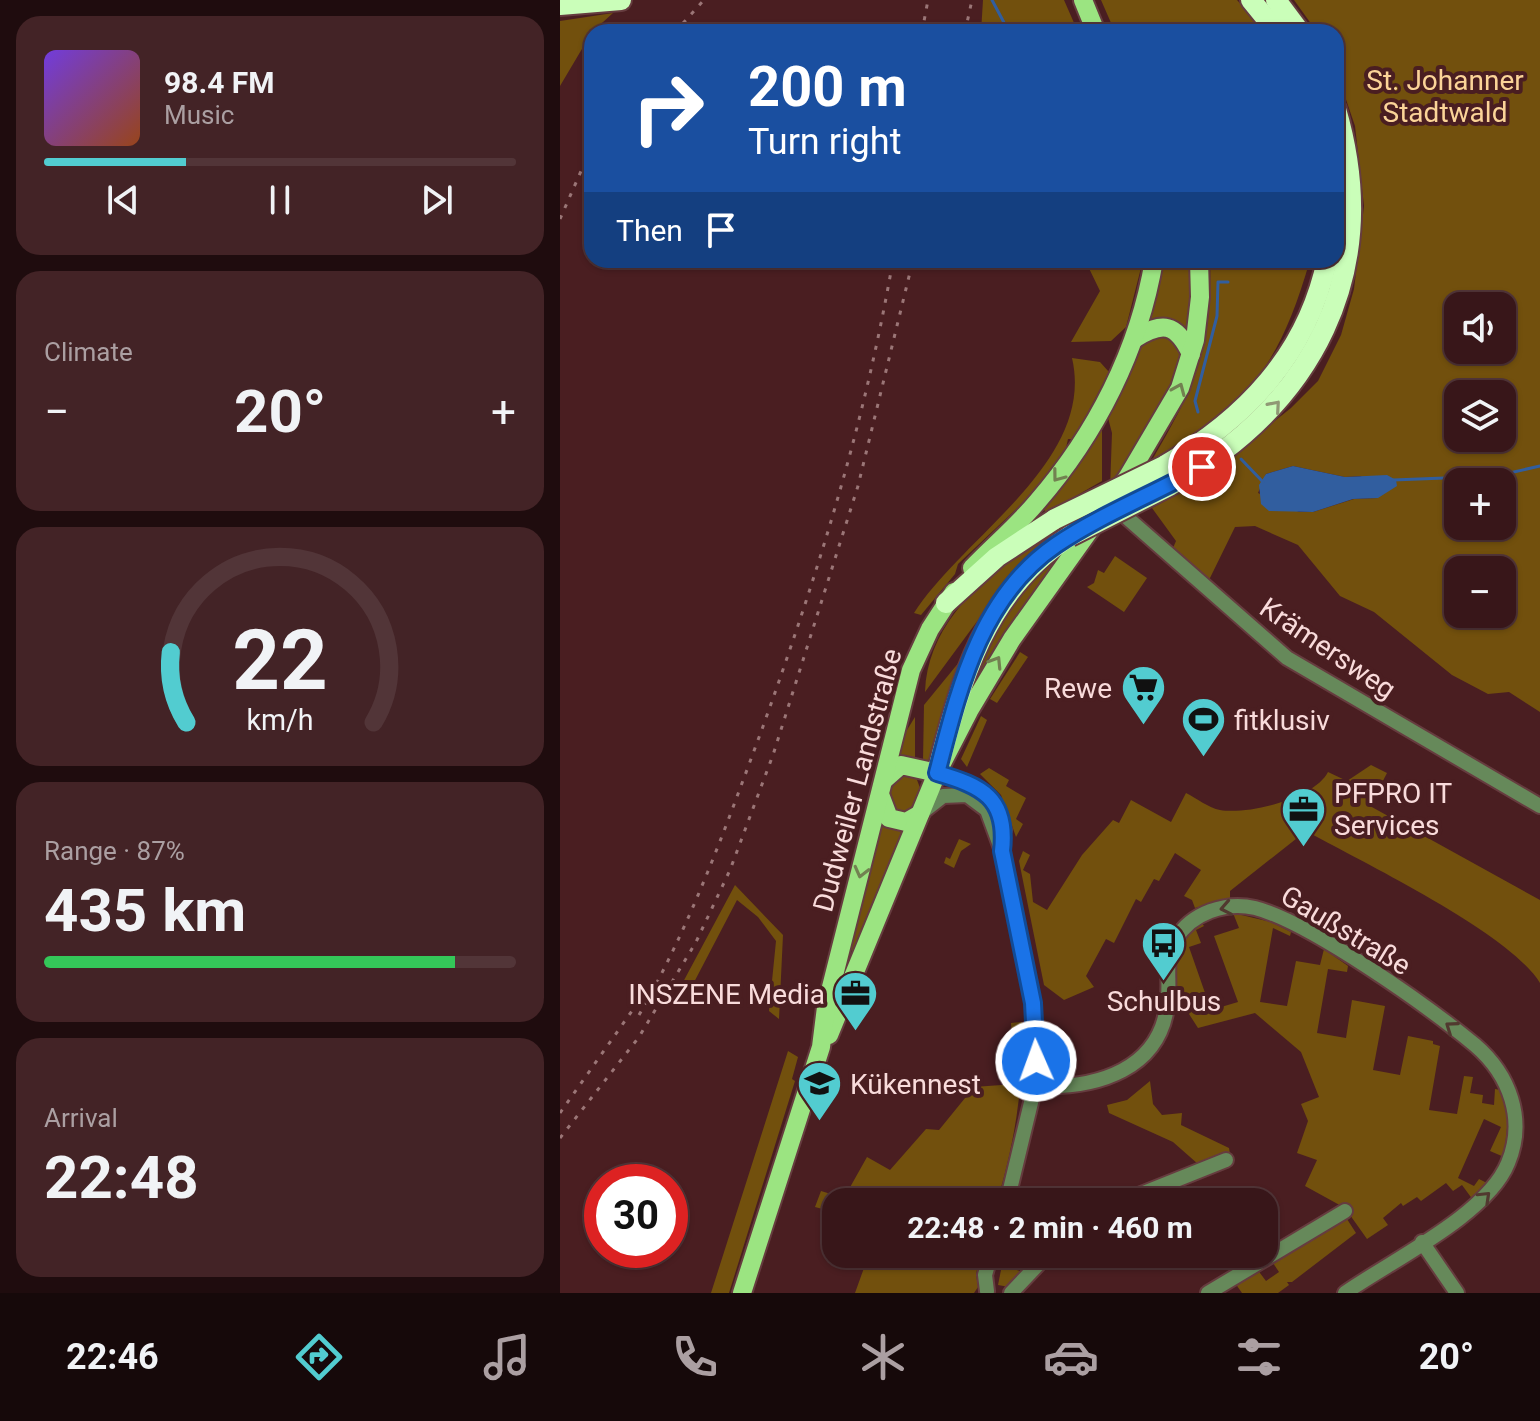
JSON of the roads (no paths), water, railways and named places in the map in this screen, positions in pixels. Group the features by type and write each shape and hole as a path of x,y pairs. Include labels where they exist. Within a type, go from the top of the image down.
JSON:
{"highway":[{"path":"560,5 621,0"},
{"path":"1251,0 1270,24"},
{"path":"1276,0 1294,24"},
{"path":"946,603 997,557 1055,519 1223,454 1266,416 1296,378 1326,326 1344,271 1350,218 1348,159 1344,142"},
{"path":"937,773 968,662 986,624 1026,571 1070,536 1166,476 1232,420 1267,385 1300,337 1324,268"}],"main road":[{"path":"1083,0 1093,24"},
{"name":"Dudweiler Landstraße","path":"742,1293 821,1047 826,1007 911,670 962,579 1036,504 1071,459 1109,395 1134,339 1152,268"},
{"name":"Dudweiler Landstraße","path":"821,1047 831,1032 937,773 1000,656 1109,503 1160,425 1191,354 1200,297 1199,268"},
{"path":"1134,339 1157,327 1172,328 1183,338 1191,354"},
{"path":"920,814 906,822 889,818 882,788 901,765 937,773"}],"street":[{"name":"Krämersweg","path":"1109,503 1287,658 1540,806"},
{"path":"937,773 973,784 993,800 1003,825 1002,851"},
{"path":"920,814 943,796 974,798 987,810 1002,851 1033,1003 1035,1086 1010,1188"},
{"name":"Gaußstraße","path":"1035,1086 1067,1088 1090,1084 1119,1074 1138,1059 1154,1040 1166,1011 1171,948 1186,926 1203,914 1228,907 1253,907 1298,927 1355,961 1484,1053 1501,1074 1512,1099 1516,1141 1502,1177 1485,1199 1345,1293"},
{"path":"1156,1188 1226,1160"},
{"path":"1208,1293 1345,1211"},
{"path":"1422,1242 1457,1293"},
{"path":"987,1268 988,1292"},
{"path":"1011,1293 1035,1268"}],"water":[{"path":"1293,466 1345,477 1387,475 1396,480 1397,486 1378,498 1353,499 1313,512 1269,511 1261,504 1259,485 1266,474"}],"waterway":[{"path":"992,0 1005,24"},
{"path":"1198,412 1195,401 1217,316 1218,282 1228,282"},
{"path":"1241,459 1263,482"},
{"path":"1393,480 1496,476 1540,466"}],"railway":[{"path":"682,24 704,0"},
{"path":"924,24 928,0"},
{"path":"967,24 972,0"},
{"path":"560,219 584,164"},
{"path":"639,1015 675,946 706,876 802,615 854,441 891,268"},
{"path":"560,1138 639,1037 696,942 730,870 773,755 858,486 911,268"},
{"path":"560,1113 639,1001"}],"place":[{"name":"Rewe","path":"1143,727"},
{"name":"fitklusiv","path":"1203,759"},
{"name":"PFPRO IT Services","path":"1303,848"},
{"name":"Schulbus","path":"1164,983"},
{"name":"INSZENE Media","path":"856,1033"},
{"name":"Kükennest","path":"819,1123"}],"park label":[{"name":"St. Johanner Stadtwald","path":"1445,96"}]}
